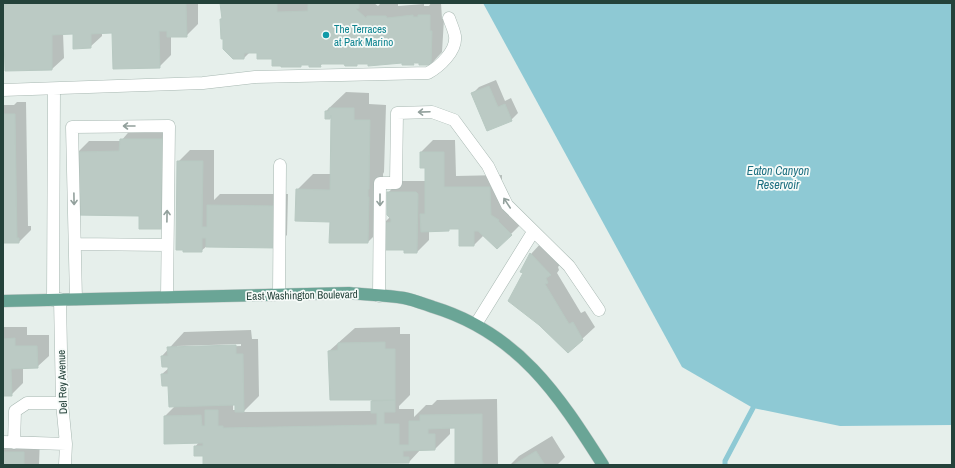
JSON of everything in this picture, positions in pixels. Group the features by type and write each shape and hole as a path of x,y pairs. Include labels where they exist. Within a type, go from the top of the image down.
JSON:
{"main road":[{"name":"East Washington Boulevard","path":"3,301 350,293 405,298 452,313 476,324 490,332 529,363 568,410 603,465"}],"street":[{"path":"3,90 203,83 255,77 428,74 437,68 453,48 456,37 449,18"},
{"name":"Del Rey Avenue","path":"54,89 57,300 62,404 66,444 65,465"},
{"path":"379,296 380,183 396,183 397,113 432,112 454,120 488,166 507,205 569,266 599,310"},
{"path":"76,299 72,127 169,126 167,297"},
{"path":"279,294 280,165"},
{"path":"476,324 533,232"},
{"path":"74,244 167,245"},
{"path":"62,404 27,403 15,411 8,442 66,444"}],"water":[{"name":"Eaton Canyon Reservoir","path":"483,3 952,3 952,425 840,426 753,408 682,367"}],"building":[{"path":"3,3 186,3 187,37 167,37 167,31 159,31 160,68 113,69 112,33 91,34 91,48 73,49 73,34 52,35 52,70 5,71"},
{"name":"The Terraces at Park Marino","path":"220,3 277,3 277,12 308,11 308,3 359,3 359,8 356,9 366,18 367,16 386,16 387,18 430,15 430,31 432,31 431,65 419,65 419,63 413,63 414,65 402,65 402,63 368,66 368,64 345,66 344,64 320,64 321,67 301,65 301,67 281,67 272,66 272,59 257,59 257,53 244,53 244,59 233,59 223,49 223,39 221,39 220,19 222,19"},
{"path":"489,86 498,107 505,104 512,121 487,131 471,93"},
{"path":"329,108 354,108 354,120 370,120 368,243 329,243 330,222 295,221 296,189 330,190 331,115 330,119 325,119 325,111 329,111"},
{"path":"4,114 15,114 17,238 19,238 19,243 3,243"},
{"path":"120,139 163,139 162,229 139,229 139,216 75,215 76,152 119,151"},
{"path":"420,152 444,152 444,187 490,187 491,215 499,220 498,221 512,235 497,249 478,231 474,231 474,246 459,246 459,229 449,229 449,231 421,232 420,214 425,214 425,168 420,168"},
{"path":"177,161 203,161 202,227 207,227 207,205 276,206 276,248 206,247 206,238 202,238 202,252 183,252 183,250 176,250"},
{"path":"387,192 416,192 418,194 417,253 404,253 404,250 384,250 383,223 391,222 391,219 387,215"},
{"path":"530,253 551,275 546,278 548,283 545,284 569,324 573,322 583,340 568,353 539,325 508,301 523,273 520,272"},
{"path":"15,338 15,346 37,346 38,368 11,369 12,396 3,396 3,339"},
{"path":"385,342 385,349 395,349 395,400 330,400 328,351 338,350 338,343"},
{"path":"236,345 236,354 243,354 244,412 235,412 235,405 169,407 168,386 162,386 161,374 168,374 168,367 162,367 161,356 168,356 167,347"},
{"path":"395,400 395,412 384,412 384,424 399,424 399,445 409,445 409,421 420,421 420,415 482,414 482,465 455,465 455,428 428,429 428,434 435,434 435,450 403,451 403,457 409,457 409,463 203,465 203,456 194,456 194,446 203,446 203,443 164,444 164,416 201,415 202,426 205,426 205,410 218,410 218,426 223,426 223,428 377,425 377,413 371,413 371,401"},
{"path":"536,451 545,465 513,465"},
{"path":"3,452 24,452 24,465 3,465"}],"waterway":[{"path":"725,465 725,461 753,408"}],"place":[{"name":"The Terraces at Park Marino","path":"326,35"}]}
